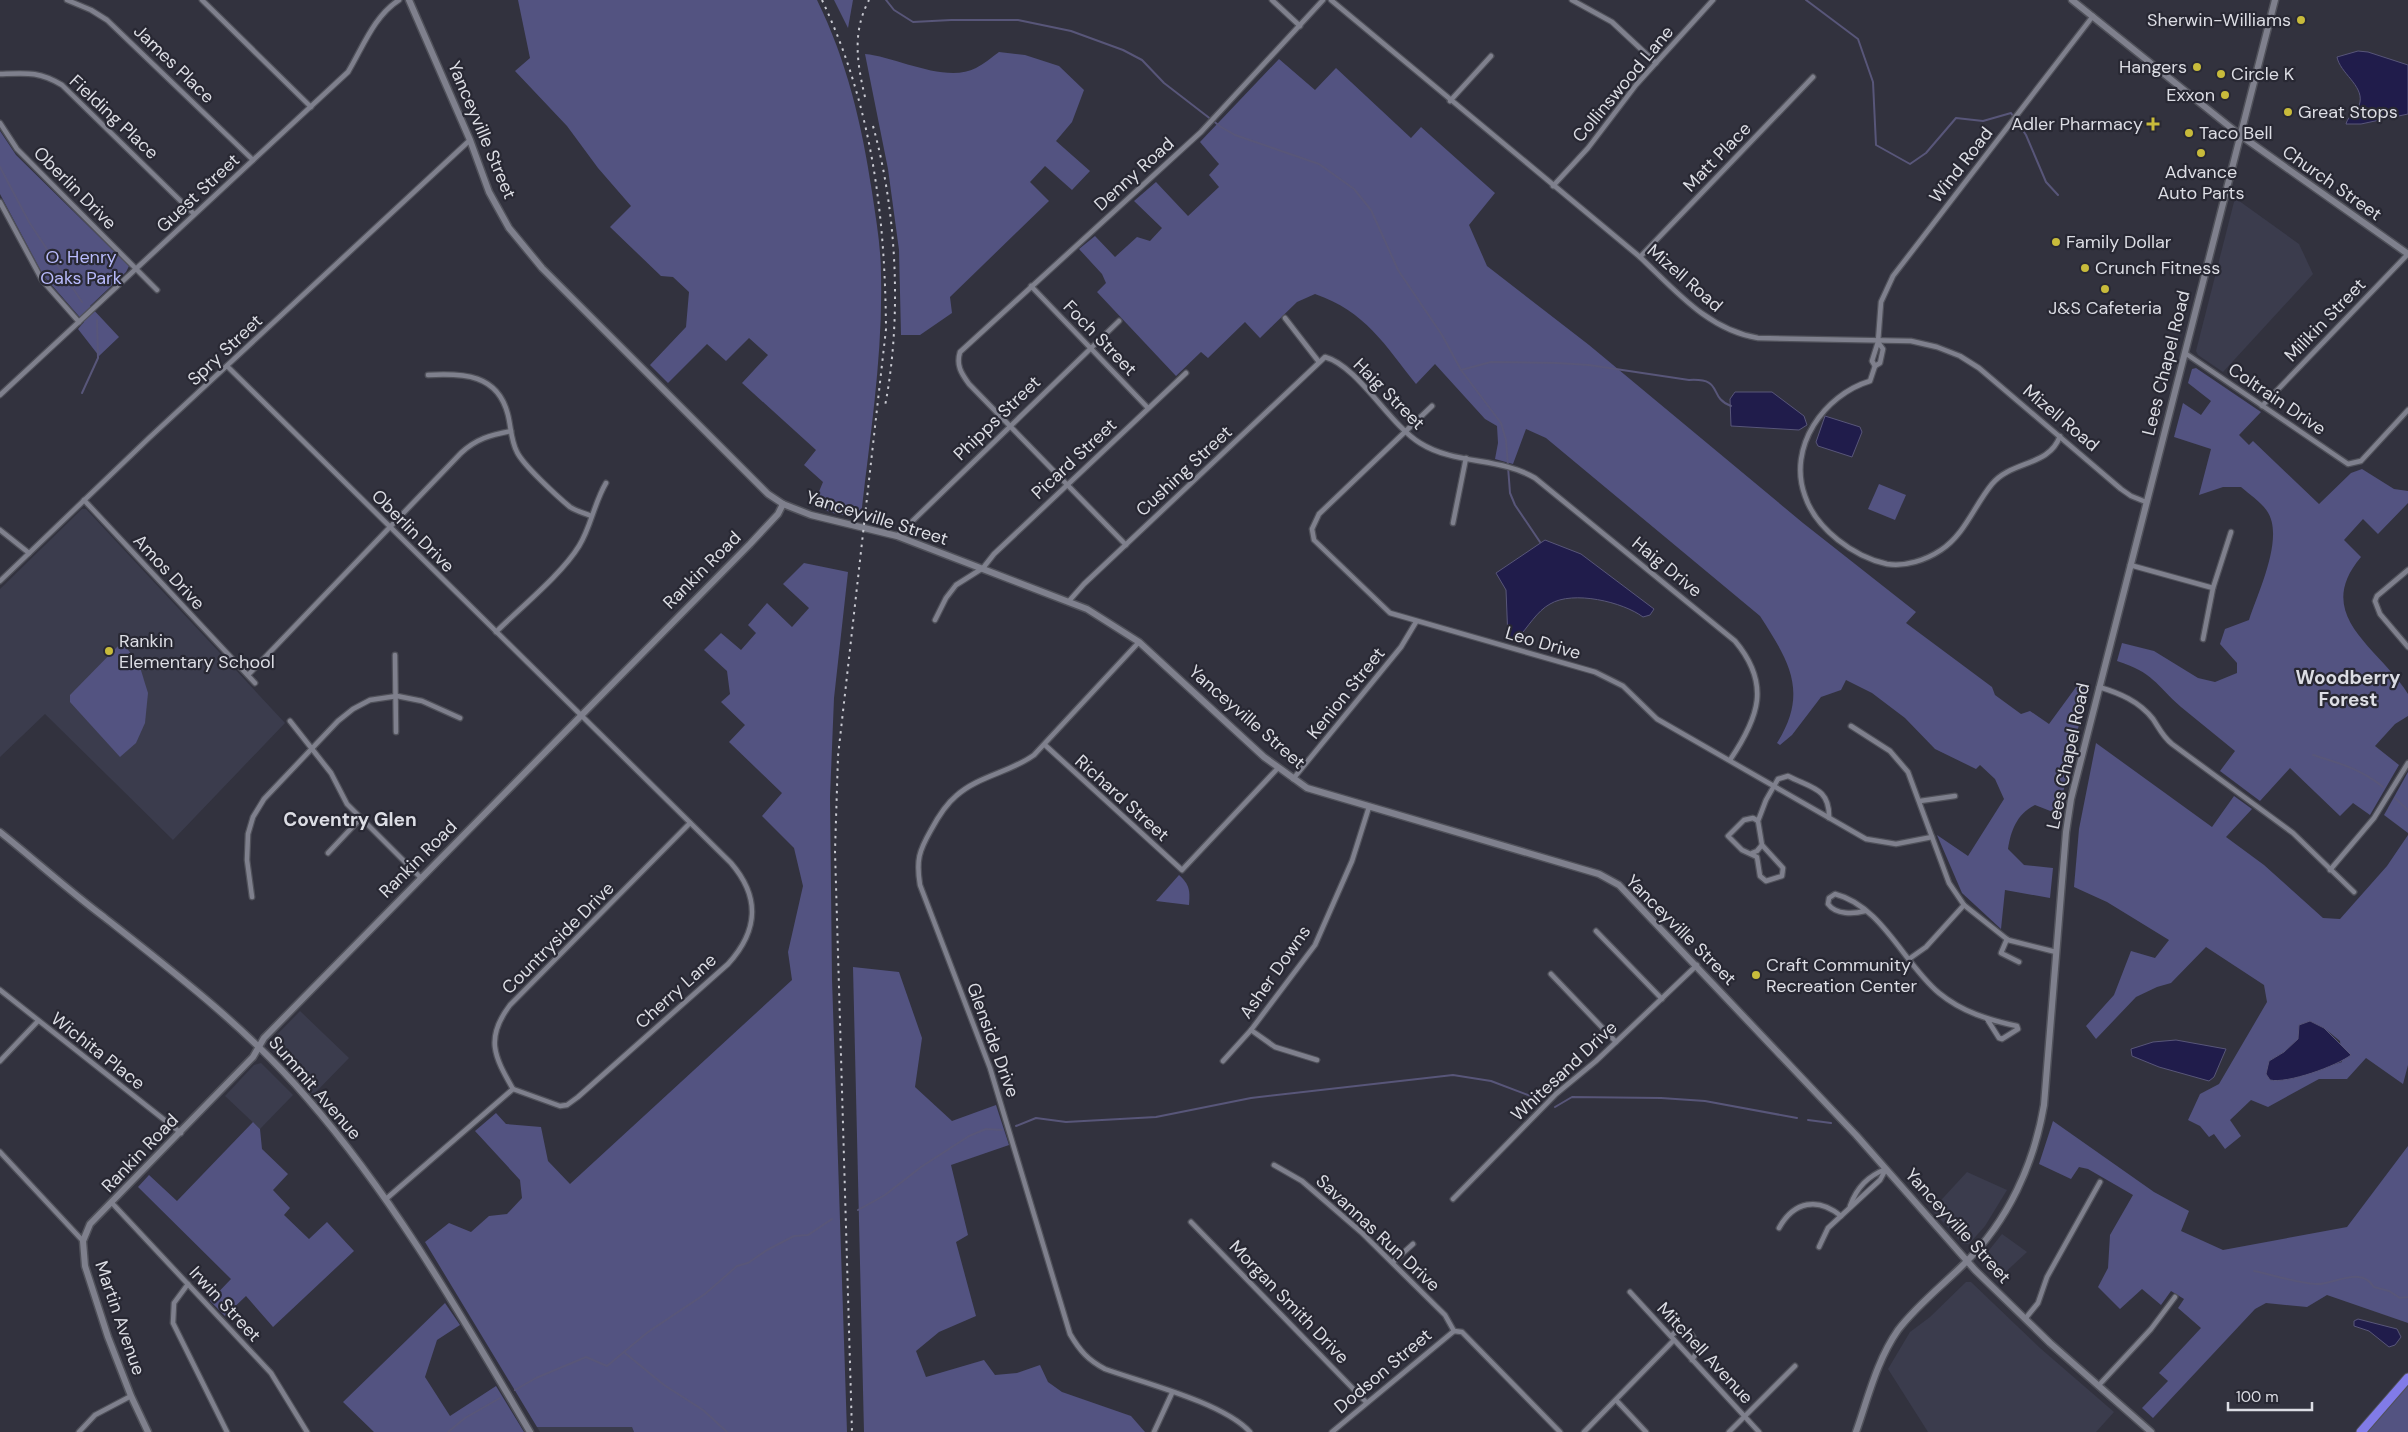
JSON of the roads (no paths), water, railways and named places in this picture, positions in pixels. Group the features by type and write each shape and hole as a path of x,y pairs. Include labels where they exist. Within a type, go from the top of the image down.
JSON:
{"highway":[{"path":"2361,1432 2408,1378"}],"main road":[{"name":"Yanceyville Street","path":"409,0 470,140 489,192 509,228 542,268 768,494 783,504 811,515 897,536 983,568 1095,614 1139,642 1278,768 1307,788 1599,874 1625,890 1886,1169 1967,1261 2025,1319 2151,1432"},
{"name":"Church Street","path":"2072,0 2240,135 2408,254"},
{"name":"Lees Chapel Road","path":"1856,1432 1880,1363 1894,1336 1912,1314 1967,1261 1989,1236 2010,1204 2035,1146 2044,1106 2067,817 2275,0"},
{"name":"Rankin Road","path":"83,1241 90,1224 181,1133 253,1057 264,1038 420,877 750,544 778,514 783,504"},
{"name":"Summit Avenue","path":"1,834 134,940 258,1046 312,1103 350,1150 386,1200 465,1323 530,1432"},
{"name":"Martin Avenue","path":"83,1241 86,1266 108,1337 131,1396 148,1432"}],"street":[{"name":"James Place","path":"67,0 92,10 108,20 253,160"},
{"path":"202,0 311,106"},
{"name":"Guest Street","path":"0,394 348,72 378,19 388,7 399,0"},
{"path":"1272,0 1300,26"},
{"name":"Denny Road","path":"1009,425 962,375 957,360 966,345 1201,132 1323,0"},
{"name":"Mizell Road","path":"1331,0 1450,101 1640,257 1703,315 1730,330 1758,338 1911,342 1937,347 1960,356 1979,368 2121,489 2146,502"},
{"path":"1572,0 1612,22 1656,63"},
{"path":"1581,6 1586,0"},
{"name":"Collinswood Lane","path":"1553,186 1588,148 1636,85 1713,0"},
{"name":"Wind Road","path":"1875,366 1872,361 1878,342 1881,302 1893,276 2093,16"},
{"path":"1450,101 1491,56"},
{"name":"Fielding Place","path":"0,74 33,72 49,77 62,85 194,214"},
{"name":"Matt Place","path":"1640,257 1813,77"},
{"name":"Oberlin Drive","path":"0,123 17,149 157,290"},
{"name":"Spry Street","path":"0,581 84,500 470,140"},
{"path":"0,202 42,280 80,322"},
{"name":"Milikin Street","path":"2262,406 2408,254"},
{"name":"Foch Street","path":"1031,286 1148,408"},
{"path":"1285,318 1319,362"},
{"name":"Phipps Street","path":"897,536 1009,425 1119,321"},
{"name":"Wind Road","path":"1878,342 1883,349 1880,364 1875,366 1870,380 1856,385 1838,398 1812,424 1805,440 1801,473 1805,497 1824,528 1845,545 1886,564 1916,562 1942,549 1964,527 1993,483 2012,469 2050,453 2060,436"},
{"name":"Coltrain Drive","path":"2184,353 2348,464 2362,461 2408,410"},
{"name":"Haig Street","path":"1319,362 1325,358 1345,369 1404,432 1434,451 1466,458"},
{"name":"Cushing Street","path":"1069,602 1126,545 1319,362"},
{"name":"Oberlin Drive","path":"227,366 580,715"},
{"path":"428,375 459,373 485,383 501,399 508,414 510,431 517,452 531,470 570,507 591,516"},
{"name":"Picard Street","path":"936,620 946,598 956,585 983,568 994,554 1186,373"},
{"name":"Leo Drive","path":"1432,406 1319,514 1312,529 1314,540 1384,607 1396,616 1594,672 1623,686 1657,719 1858,836 1882,843 1906,843 1932,837"},
{"path":"1009,425 1126,545"},
{"path":"248,675 473,442 488,435 510,431"},
{"path":"1453,523 1466,458"},
{"name":"Haig Drive","path":"1466,458 1520,469 1536,478 1735,641 1747,655 1754,670 1758,692 1755,714 1747,734 1730,760"},
{"path":"496,632 570,558 579,546 606,483"},
{"name":"Amos Drive","path":"84,500 255,683"},
{"path":"0,530 29,553"},
{"path":"2203,639 2213,588 2230,532"},
{"path":"2130,565 2213,588"},
{"path":"2408,570 2377,596 2375,601 2380,614 2408,647"},
{"name":"Kenion Street","path":"1293,779 1401,647 1416,622"},
{"name":"Glenside Drive","path":"1139,642 1045,746 1023,763 968,787 949,802 918,857 920,885 990,1068 1070,1334 1083,1355 1091,1362 1105,1369 1215,1409 1234,1419 1250,1432"},
{"path":"395,656 396,732"},
{"path":"2099,687 2122,695 2139,705 2172,744 2293,833 2354,892"},
{"path":"252,897 248,842 253,817 264,800 338,721 353,709 370,700 397,696 422,701 460,718"},
{"name":"Cherry Lane","path":"513,1089 550,1104 567,1105 728,964 742,948 752,920 752,901 748,887 732,863 580,715"},
{"path":"290,721 331,773 347,804 420,877"},
{"path":"1851,726 1898,758 1908,772 1949,883 1964,905 2007,939 2030,947 2056,952"},
{"name":"Richard Street","path":"1045,746 1182,870 1278,768"},
{"path":"2330,870 2374,818 2408,762"},
{"path":"1758,822 1753,818 1744,820 1728,836 1742,850 1752,853 1757,857 1760,876 1766,881 1782,876 1783,868 1762,845 1758,822 1778,779 1788,776 1824,795 1829,804 1829,818"},
{"path":"1920,801 1955,796"},
{"name":"Asher Downs","path":"1223,1061 1251,1030 1315,945 1352,861 1369,807"},
{"path":"328,853 360,819"},
{"name":"Countryside Drive","path":"513,1089 498,1064 494,1049 496,1029 500,1018 510,1005 690,823"},
{"path":"1752,853 1757,851 1762,845"},
{"path":"1865,911 1853,914 1834,910 1828,904 1829,898 1835,894 1848,897 1865,911 1887,930 1941,994 1960,1007 1986,1019 2016,1026 2018,1029 2002,1039 1999,1038 1986,1019"},
{"path":"1910,959 1926,947 1964,905"},
{"path":"1596,931 1662,998"},
{"path":"2007,939 2001,954 2019,962"},
{"name":"Whitesand Drive","path":"1453,1199 1556,1094 1616,1042 1697,966"},
{"path":"1551,974 1616,1042"},
{"name":"Wichita Place","path":"0,990 181,1133"},
{"path":"0,1061 38,1021"},
{"path":"1251,1030 1276,1047 1317,1060"},
{"path":"386,1200 513,1089"},
{"name":"Martin Avenue","path":"0,1152 83,1241"},
{"name":"Savannas Run Drive","path":"1274,1165 1302,1181 1393,1262 1445,1315 1454,1330"},
{"path":"1850,1207 1856,1190 1874,1173 1886,1169"},
{"path":"1819,1248 1828,1228 1880,1180 1886,1169"},
{"path":"2025,1319 2038,1303 2047,1277 2100,1182"},
{"path":"1863,1184 1869,1190"},
{"name":"Irwin Street","path":"112,1203 271,1374 307,1432"},
{"path":"1779,1228 1784,1218 1810,1204 1819,1203 1830,1207 1841,1216"},
{"name":"Morgan Smith Drive","path":"1191,1222 1366,1402"},
{"path":"1393,1262 1413,1244"},
{"path":"188,1284 174,1303 173,1324 227,1432"},
{"name":"Mitchell Avenue","path":"1630,1292 1759,1432"},
{"path":"2099,1385 2150,1329 2175,1297"},
{"path":"1584,1432 1616,1400 1679,1329 1684,1329 1692,1336 1697,1352 1692,1360"},
{"name":"Dodson Street","path":"1332,1432 1454,1330 1462,1332 1560,1432"},
{"path":"1729,1432 1795,1366"},
{"path":"1154,1432 1172,1392"},
{"path":"79,1432 95,1415 131,1396"},
{"path":"1616,1400 1646,1432"}],"waterway":[{"path":"886,0 894,10 913,22 1018,20 1071,31 1123,50 1142,60 1164,83 1221,127 1235,135 1319,164 1354,189 1371,210 1398,270 1442,335 1461,370 1501,423 1506,440 1510,493 1515,505 1540,542"},
{"path":"1806,0 1858,39 1873,82 1876,145 1910,164 1926,153 1956,118 1983,121 2011,113 2026,135 2046,182 2058,195"},
{"path":"0,167 29,222 82,302"},
{"path":"82,393 98,358 97,320"},
{"path":"1461,370 1491,362 1589,365 1707,382 1712,385 1719,398 1731,406"},
{"path":"2313,755 2358,771 2383,787"},
{"path":"2395,798 2408,810"},
{"path":"1016,1126 1036,1118 1066,1122 1156,1117 1251,1098 1453,1075 1491,1081 1536,1098"},
{"path":"1555,1107 1572,1097 1661,1098 1705,1101 1797,1118"},
{"path":"1808,1120 1831,1123"},
{"path":"858,1210 885,1195 921,1167 969,1136 986,1129 1002,1130"},
{"path":"515,1390 536,1378 586,1357 607,1366 648,1332 705,1294 737,1266 748,1263 767,1250 794,1236 808,1235 832,1219"},
{"path":"2254,1271 2293,1281 2316,1284 2362,1277 2374,1287 2389,1291 2400,1298 2408,1297"},
{"path":"625,1353 664,1385 703,1410 727,1432"},
{"path":"448,1432 465,1418 500,1398"}],"railway":[{"path":"822,0 853,80 864,120 872,161 883,244 886,329 838,756 835,851 852,1432"},
{"path":"865,97 858,60 858,36 860,24 869,0"},
{"path":"873,126 887,194 892,229 894,265 894,337 885,406"}],"place":[{"name":"Sherwin-Williams","path":"2301,20"},
{"name":"Hangers","path":"2197,67"},
{"name":"Circle K","path":"2221,74"},
{"name":"Exxon","path":"2225,95"},
{"name":"Great Stops","path":"2288,112"},
{"name":"Adler Pharmacy","path":"2153,124"},
{"name":"Taco Bell","path":"2189,133"},
{"name":"Advance Auto Parts","path":"2201,153"},
{"name":"Family Dollar","path":"2056,242"},
{"name":"Crunch Fitness","path":"2085,268"},
{"name":"J&S Cafeteria","path":"2105,289"},
{"name":"Rankin Elementary School","path":"109,651"},
{"name":"Craft Community Recreation Center","path":"1756,975"}],"district":[{"name":"Woodberry Forest","path":"2348,688"},
{"name":"Coventry Glen","path":"350,819"}],"park label":[{"name":"O. Henry Oaks Park","path":"81,267"}]}
